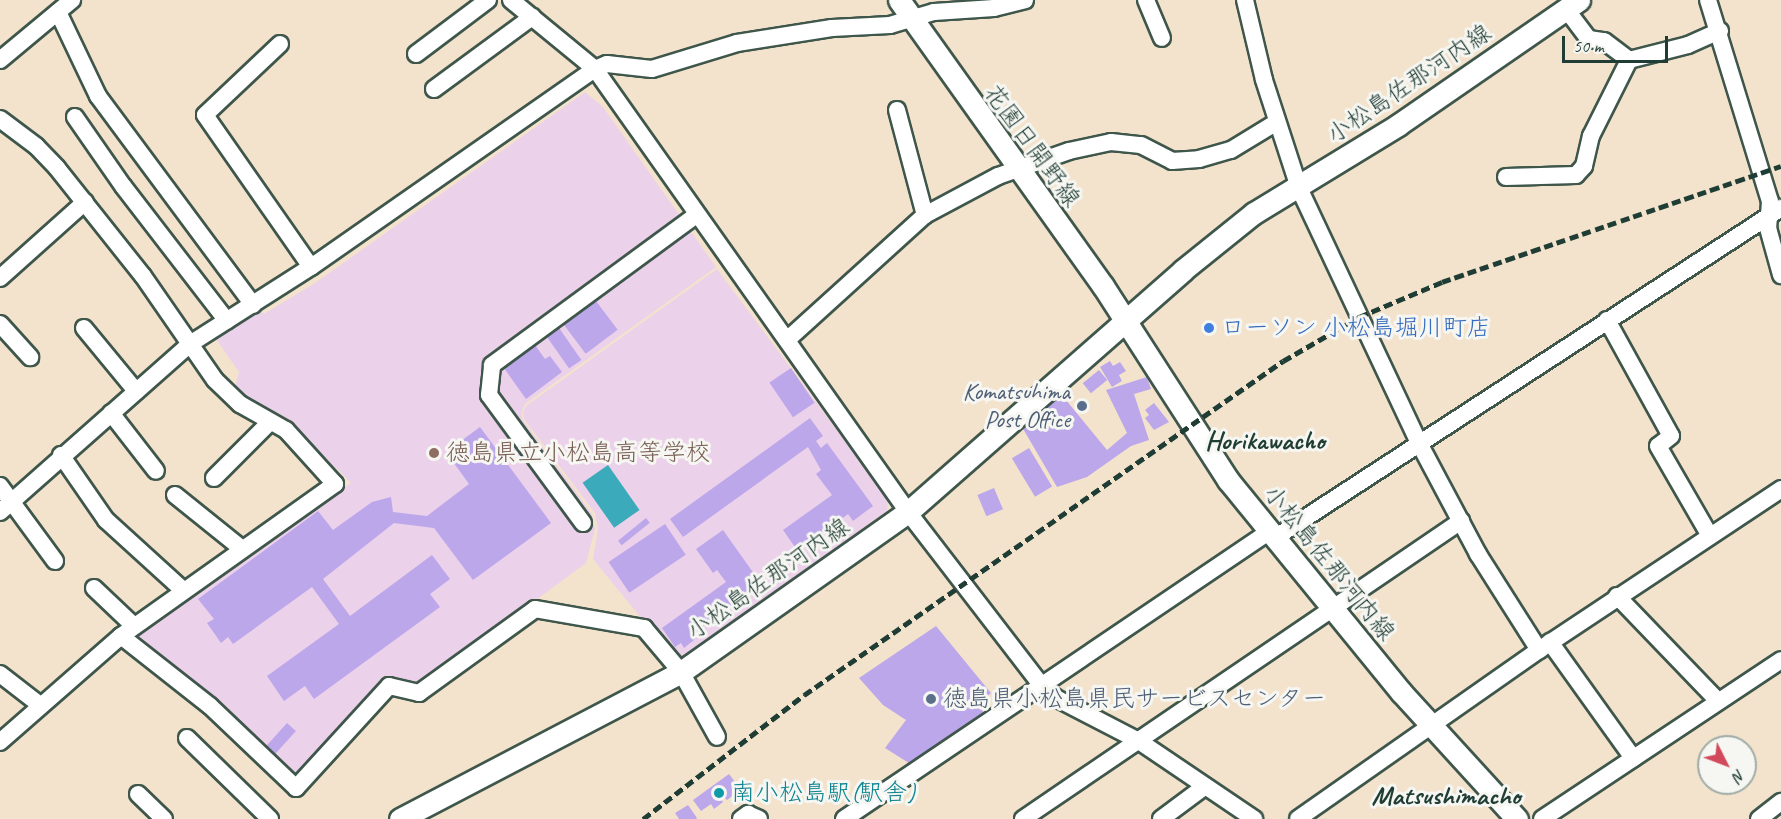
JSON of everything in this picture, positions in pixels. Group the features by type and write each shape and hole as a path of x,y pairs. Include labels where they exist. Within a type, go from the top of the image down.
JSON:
{"main road":[{"name":"花園日開野線","path":"899,0 1125,320"},
{"name":"小松島佐那河内線","path":"402,818 681,672 908,512 1125,320 1254,213 1299,188 1573,4"},
{"name":"小松島佐那河内線","path":"1125,320 1228,480 1401,692 1517,819"}],"street":[{"path":"0,60 72,0"},
{"path":"416,54 488,0"},
{"path":"511,0 595,69 695,216 787,340 908,512 1042,686 1056,698 1140,741 1204,787 1254,819"},
{"path":"6,507 61,455 190,344 310,267 595,69 607,64 652,69 737,43 912,20 933,6 993,4 1025,0"},
{"path":"1146,0 1162,38"},
{"path":"1245,0 1278,122 1299,188 1419,442 1461,521 1544,646 1633,758"},
{"path":"1573,4 1589,39 1604,41 1629,60"},
{"path":"1712,4 1753,154 1775,212 1768,228 1781,275"},
{"path":"58,12 98,96 253,305"},
{"path":"434,88 532,17"},
{"path":"1506,177 1576,175 1584,166 1591,136 1629,60 1688,45 1720,31"},
{"path":"280,44 205,115 310,267"},
{"path":"897,110 925,215"},
{"path":"75,117 123,186 227,321"},
{"path":"0,118 36,146 85,202 143,276 215,380 240,404 286,430 335,484 241,548 128,631 0,742"},
{"path":"787,340 925,215 1018,170 1111,142 1142,145 1172,161 1200,159 1230,150 1278,122"},
{"path":"3,271 85,202"},
{"path":"844,819 1273,534 1775,212"},
{"path":"583,523 489,395 492,365 695,216"},
{"path":"1607,320 1671,436 1658,446 1710,536"},
{"path":"0,324 30,357"},
{"path":"84,328 136,391"},
{"path":"111,413 156,471"},
{"path":"214,478 270,422"},
{"path":"61,455 106,520 183,590"},
{"path":"0,486 6,507 54,561"},
{"path":"1298,819 1617,596 1781,489"},
{"path":"175,495 241,548"},
{"path":"1023,819 1461,521"},
{"path":"94,588 128,631 296,788 389,686 419,693 534,609 644,628 681,672 717,737"},
{"path":"1617,596 1718,701"},
{"path":"1542,819 1781,660"},
{"path":"0,674 40,705"},
{"path":"188,738 270,819"},
{"path":"1161,819 1204,787"},
{"path":"138,794 164,819"},
{"path":"1759,819 1781,802"},
{"path":"741,819 748,814 759,819"}],"shaded area":[{"name":"徳島県立小松島高等学校","path":"585,92 603,107 716,267 525,404 522,419 592,514 595,529 586,563 415,689 390,678 295,780 132,637 265,538 351,483 290,423 253,404 235,387 239,372 216,339 258,308 264,314 315,283"},
{"path":"717,269 888,499 887,511 677,662 593,559 598,529 595,513 524,419 523,412 526,406"}],"water":[{"path":"608,465 640,510 614,528 583,483"}],"building":[{"path":"596,301 618,330 586,354 564,325"},
{"path":"559,328 581,360 569,369 547,337"},
{"path":"535,345 545,359 550,356 562,372 526,399 504,368"},
{"path":"1110,361 1113,366 1120,362 1126,371 1119,375 1122,381 1112,387 1100,367"},
{"path":"791,368 814,403 793,417 769,383"},
{"path":"1099,370 1107,380 1091,393 1083,383"},
{"path":"1147,377 1151,389 1134,394 1149,440 1131,446 1087,477 1057,487 1022,427 1061,394 1107,450 1127,433 1106,390"},
{"path":"1154,403 1169,422 1154,430 1145,418 1149,415 1145,410"},
{"path":"810,418 823,436 816,441 821,448 827,443 873,506 853,521 848,514 820,535 824,541 810,551 806,544 797,550 783,530 832,495 816,474 821,470 808,447 683,537 670,519"},
{"path":"480,427 551,523 473,580 434,528 394,523 323,579 350,616 432,555 450,579 430,594 440,607 314,699 305,686 284,701 267,676 339,624 312,587 233,644 228,637 221,643 207,623 214,619 198,599 318,511 333,530 372,502 391,497 393,512 427,516 469,484 446,452"},
{"path":"1029,448 1052,487 1035,497 1012,458"},
{"path":"994,488 1003,509 986,516 977,495"},
{"path":"646,518 650,523 622,545 618,541"},
{"path":"665,524 686,555 629,593 609,562"},
{"path":"723,530 762,585 745,597 749,601 739,608 736,604 696,632 699,636 684,648 681,643 675,647 662,628 726,582 717,570 713,573 696,549"},
{"name":"徳島県小松島県民サービスセンター","path":"936,626 991,693 978,705 987,717 912,765 885,748 906,720 883,705 859,678"},
{"path":"287,723 296,731 275,755 266,747"},
{"name":"南小松島駅(駅舎)","path":"729,774 741,790 727,800 724,797 721,799 723,802 714,809 711,804 701,811 693,800"},
{"path":"688,805 697,818 679,819 675,813"}],"railway":[{"path":"643,819 804,695 1283,361 1359,317 1442,282 1781,166"}],"place":[{"name":"ローソン 小松島堀川町店","path":"1209,328"},
{"name":"Komatsuhima Post Office","path":"1082,406"},
{"name":"徳島県立小松島高等学校","path":"434,453"},
{"name":"徳島県小松島県民サービスセンター","path":"931,699"},
{"name":"南小松島駅(駅舎)","path":"719,793"}],"district":[{"name":"Horikawacho","path":"1265,441"},
{"name":"Matsushimacho","path":"1446,796"}]}
